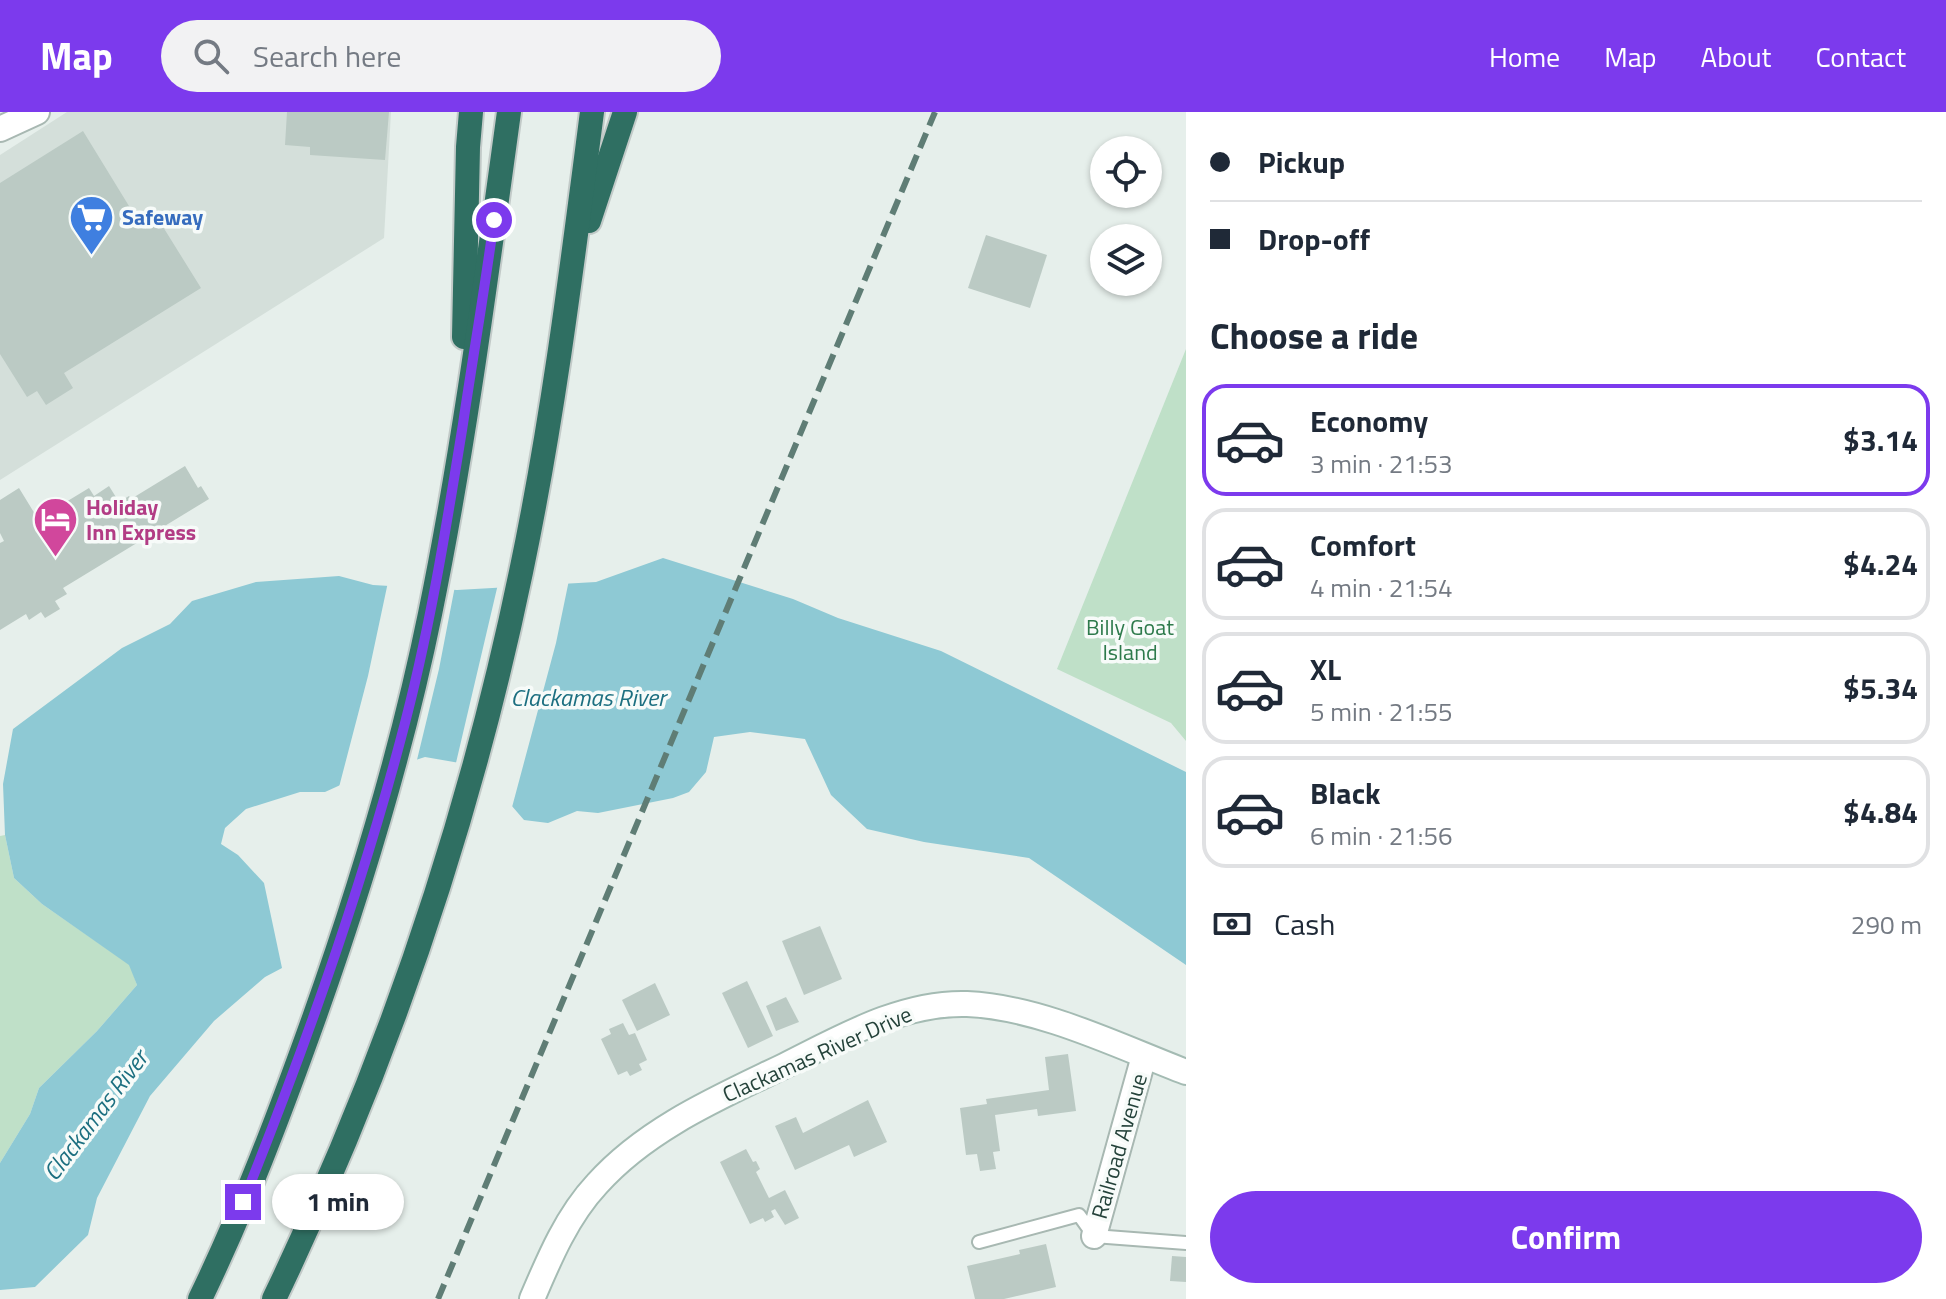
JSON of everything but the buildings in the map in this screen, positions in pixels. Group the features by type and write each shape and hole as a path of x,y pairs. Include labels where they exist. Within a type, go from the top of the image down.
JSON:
{"highway":[{"path":"462,429 471,112"},
{"path":"200,1299 221,1256 287,1094 344,933 402,737 430,613 453,488 509,112"},
{"path":"274,1299 310,1225 375,1070 468,791 521,573 541,469 592,112"},
{"path":"570,280 625,112"}],"main road":[{"path":"2,124 37,112"},
{"name":"Clackamas River Drive","path":"532,1299 562,1233 580,1206 604,1176 634,1150 712,1101 903,1013 944,1004 1024,1012 1186,1072"},
{"name":"Railroad Avenue","path":"1094,1236 1144,1056"}],"lane":[{"path":"979,1242 1079,1215 1094,1236 1186,1243"}],"shaded area":[{"path":"67,112 391,112 384,238 0,480 0,155"}],"green space":[{"name":"Billy Goat Island","path":"1186,349 1186,741 1171,723 1057,669"},
{"path":"5,835 14,878 42,904 130,965 137,985 97,1031 39,1088 30,1114 0,1163 0,836"}],"water":[{"name":"Clackamas River","path":"663,558 941,651 1186,772 1186,965 1029,858 924,842 867,829 831,795 805,739 750,732 714,737 706,772 689,792 598,813 577,811 548,823 524,820 477,766 425,757 325,792 300,792 246,809 225,828 221,844 238,855 264,883 282,968 265,977 214,1021 150,1096 97,1198 88,1235 35,1287 0,1290 0,1163 30,1114 39,1088 97,1031 137,985 129,965 42,904 14,878 5,835 3,784 13,729 122,648 170,624 192,601 256,582 339,576 373,585 457,590 596,582"}],"pier":[{"path":"569,580 556,643 511,811 475,770 455,767 498,584"},
{"path":"388,582 455,586 439,669 416,764 338,791 368,676"}],"railway":[{"path":"438,1299 935,112"}],"place":[{"name":"Safeway","path":"91,256"},
{"name":"Holiday Inn Express","path":"55,559"}],"route":[{"path":"243,1202 287,1094 344,933 402,737 430,613 453,488 494,220"}]}
